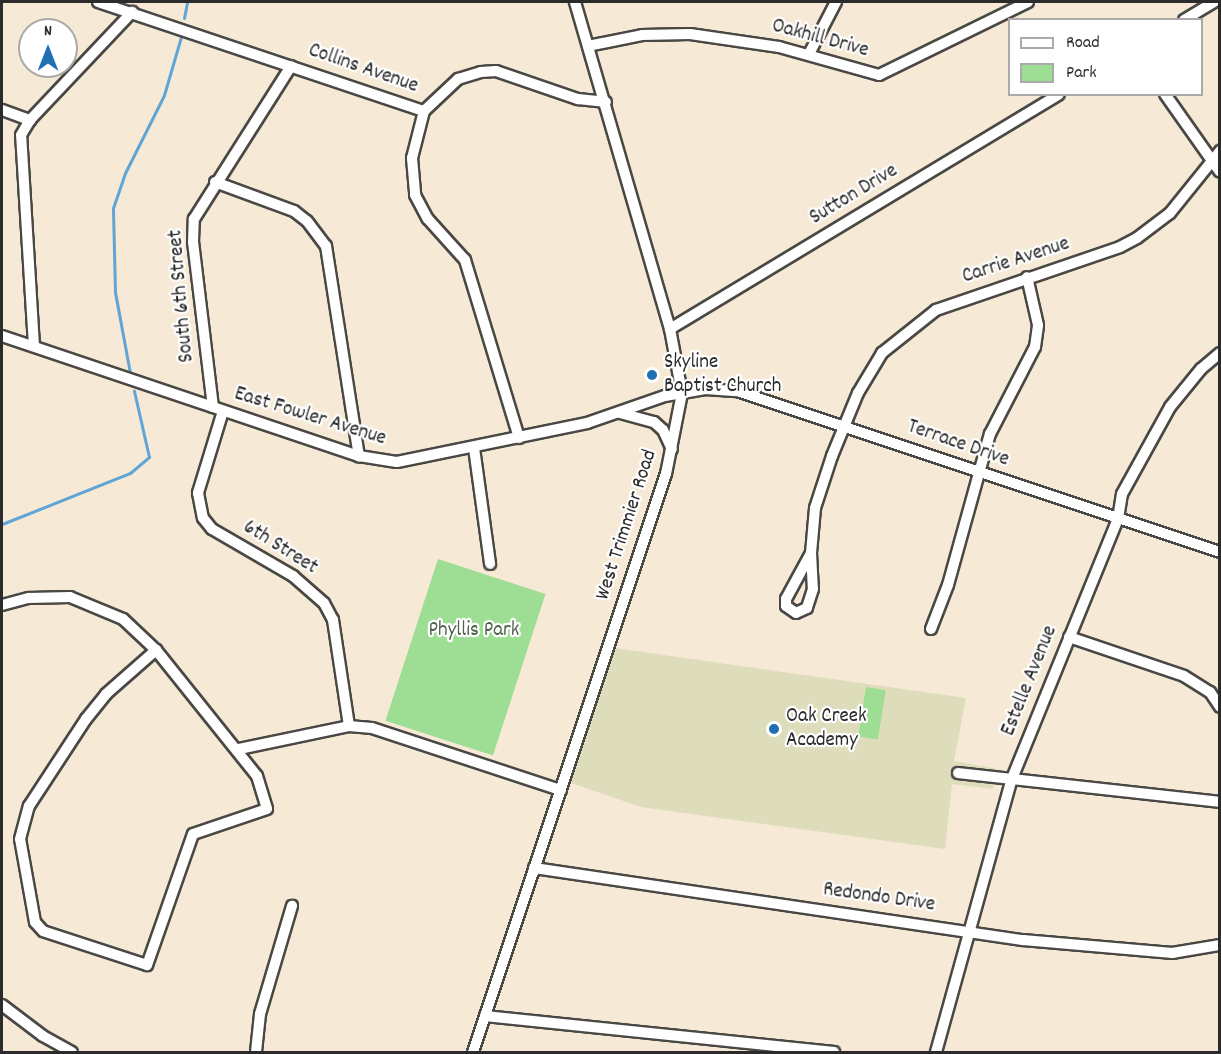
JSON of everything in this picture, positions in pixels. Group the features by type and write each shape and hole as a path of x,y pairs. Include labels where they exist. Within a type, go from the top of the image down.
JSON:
{"street":[{"name":"Collins Avenue","path":"98,2 424,111 458,79 481,72 496,71 578,99 606,102"},
{"name":"West Trimmier Road","path":"473,1053 672,450 682,393 670,329 606,102 575,2"},
{"path":"809,54 836,2"},
{"name":"Oakhill Drive","path":"588,46 642,35 687,34 733,38 809,54 879,75 1028,2"},
{"path":"1187,18 1214,2"},
{"path":"34,346 21,135 30,120 132,12"},
{"name":"South 6th Street","path":"218,409 193,228 199,209 215,182 291,66"},
{"name":"Sutton Drive","path":"670,329 1056,96"},
{"path":"1166,96 1220,172"},
{"path":"2,110 30,120"},
{"path":"424,111 412,158 415,195 428,219 465,260 519,438"},
{"name":"Carrie Avenue","path":"811,553 786,599 786,606 796,613 807,608 813,589 811,553 815,508 843,426 870,370 882,353 916,324 955,301 1120,247 1157,225 1220,151"},
{"path":"215,182 294,211 307,220 326,246 359,456"},
{"path":"931,629 951,574 978,471 1002,406 1038,335 1028,277"},
{"name":"East Fowler Avenue","path":"2,336 359,456 411,462 620,413 641,402 682,393"},
{"name":"Estelle Avenue","path":"936,1053 967,931 1011,781 1118,519 1122,494 1148,441 1170,407 1201,369 1220,353"},
{"name":"Terrace Drive","path":"682,393 722,388 737,391 1220,552"},
{"name":"6th Street","path":"218,409 198,493 203,518 212,530 293,576 324,603 333,620 349,726"},
{"path":"620,413 654,422 663,430 672,450"},
{"path":"474,448 490,564"},
{"path":"2,605 29,598 70,597 123,619 156,650 239,749 257,776 267,809 193,834 147,965 43,931 35,922 20,839 29,806 86,720 106,694 156,650"},
{"path":"1069,637 1184,676 1210,692 1220,707"},
{"path":"239,749 349,726 372,728 561,790"},
{"path":"958,773 1011,781 1220,802"},
{"name":"Redondo Drive","path":"534,868 967,931 1172,953 1220,945"},
{"path":"256,1053 260,1014 292,906"},
{"path":"2,1005 58,1047 72,1053"},
{"path":"485,1016 834,1053"}],"shaded area":[{"name":"Oak Creek Academy","path":"615,648 966,698 954,761 998,769 993,789 952,784 945,849 641,807 571,783"}],"green space":[{"name":"Phyllis Park","path":"438,559 545,594 493,756 385,721"},
{"path":"866,687 886,690 878,740 858,736"}],"waterway":[{"path":"184,18 187,2"},
{"path":"130,373 115,292 113,208 125,173 164,95 181,37"},
{"path":"2,524 130,473 149,457 134,391"}],"place":[{"name":"Skyline Baptist Church","path":"652,375"},
{"name":"Oak Creek Academy","path":"774,729"}]}
